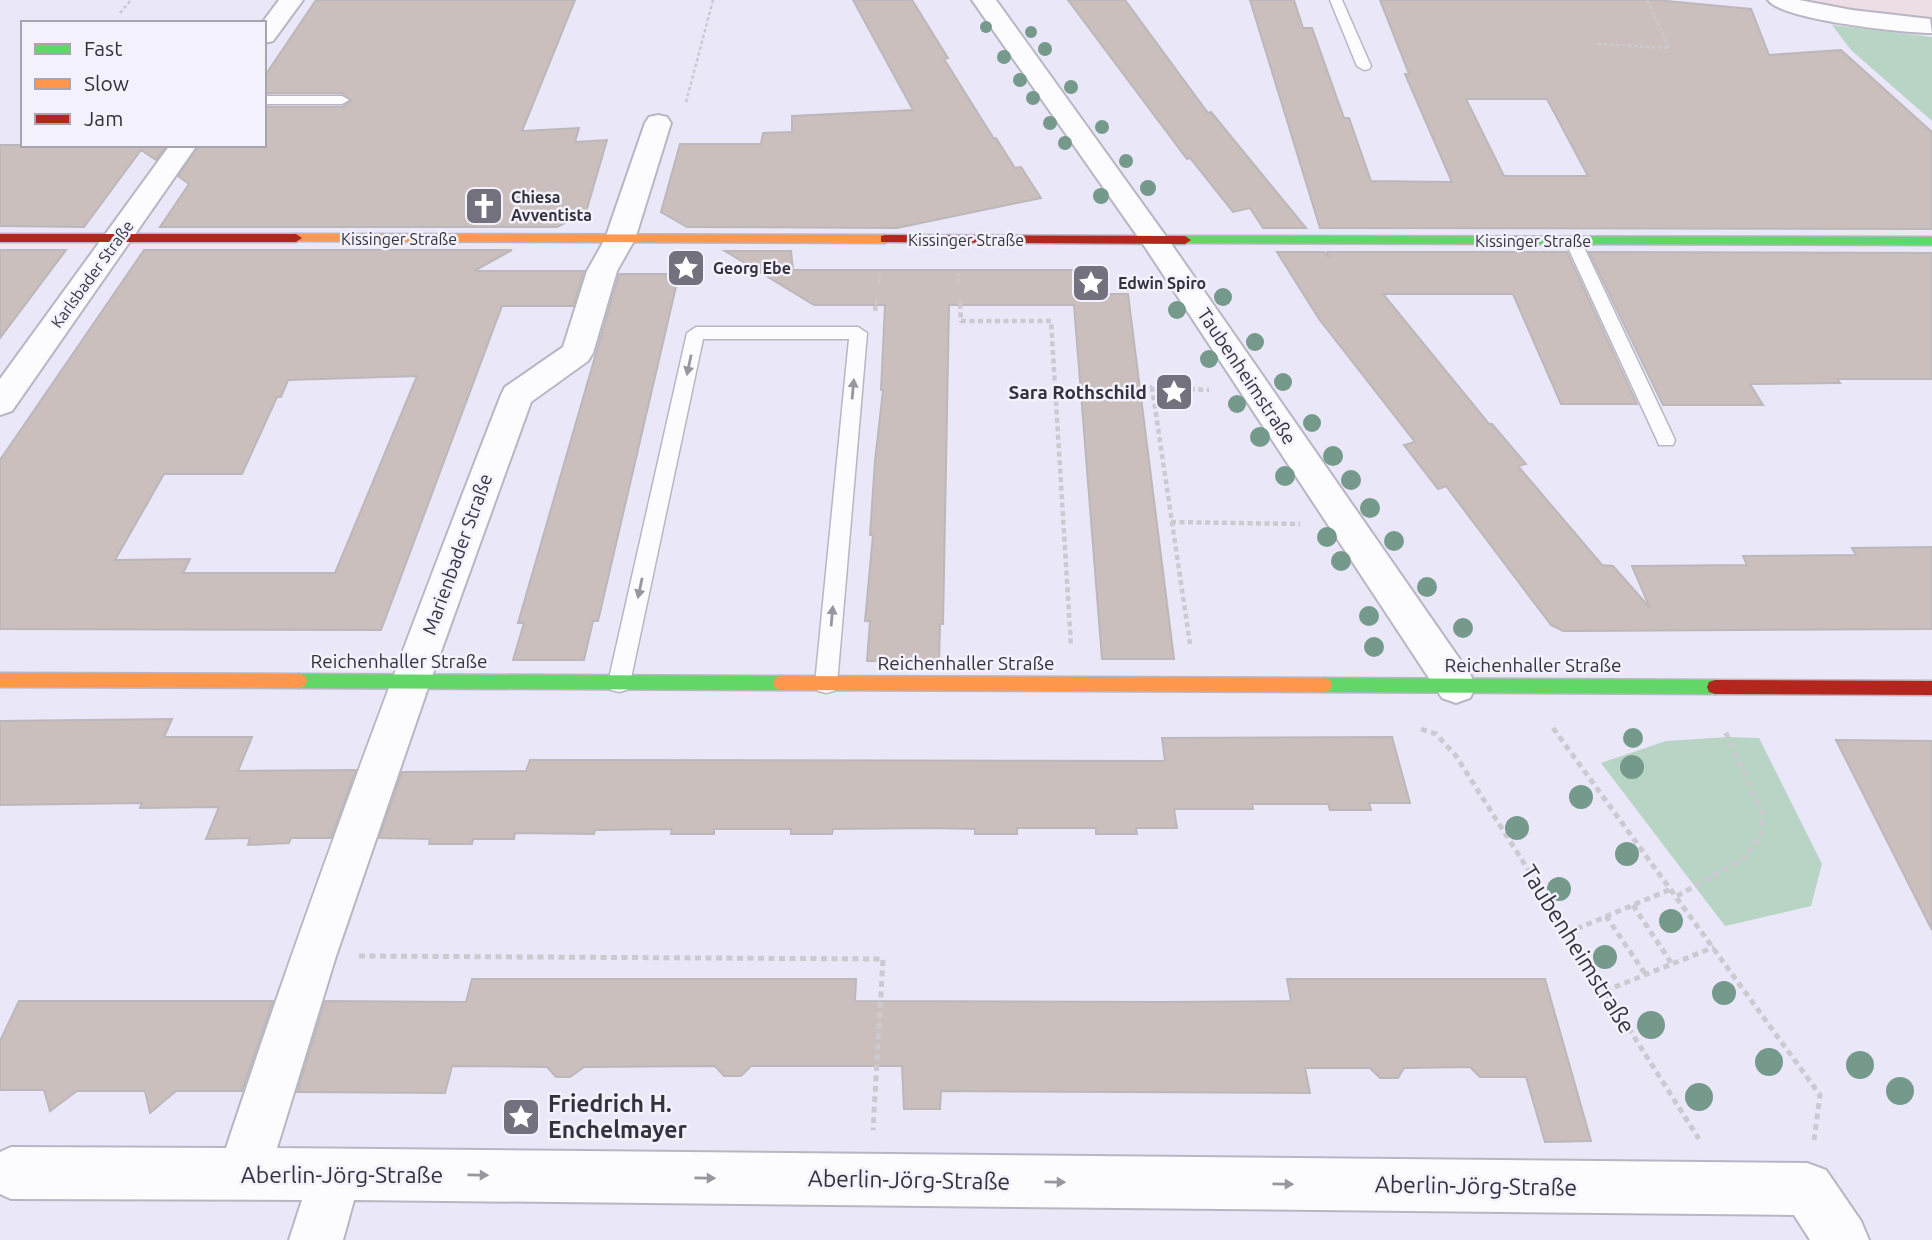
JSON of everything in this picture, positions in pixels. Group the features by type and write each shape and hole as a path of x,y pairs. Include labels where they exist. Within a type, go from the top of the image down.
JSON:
{"street":[{"path":"266,33 291,0"},
{"name":"Taubenheimstraße","path":"984,0 1155,241 1456,686"},
{"path":"1780,0 1787,5 1811,10 1930,26"},
{"name":"Marienbader Straße","path":"243,1174 313,956 410,682 517,395 577,353 602,271 620,239 658,123"},
{"name":"Karlsbader Straße","path":"0,403 183,147"},
{"name":"Kissinger Straße","path":"0,238 1932,241"},
{"name":"Reichenhaller Straße","path":"0,680 1932,688"},
{"name":"Aberlin-Jörg-Straße","path":"11,1173 1807,1189"},
{"path":"316,1240 336,1174"},
{"path":"1807,1189 1842,1240"}],"lane":[{"path":"1336,0 1364,66"},
{"path":"266,100 342,100"},
{"path":"1573,241 1666,440"},
{"path":"619,683 696,333 858,333 826,684"}],"path":[{"path":"120,13 131,0"},
{"path":"658,123 683,115 713,0"},
{"path":"1598,44 1669,48 1647,0"},
{"path":"960,299 961,321 1051,321 1073,685"},
{"path":"1197,685 1152,387 1213,390"},
{"path":"1171,522 1301,524"},
{"name":"Taubenheimstraße","path":"1368,686 1390,717 1436,734 1456,756 1698,1139 1710,1145"},
{"path":"1527,686 1559,737 1820,1095 1807,1189"},
{"path":"1676,896 1745,858 1760,835 1763,814 1705,687"},
{"path":"1567,933 1671,889"},
{"path":"1633,905 1672,964"},
{"path":"1606,916 1646,975"},
{"path":"1605,991 1714,947"},
{"path":"313,956 883,959 870,1180"}],"shaded area":[{"path":"1808,0 1932,0 1932,20 1823,6"}],"green space":[{"path":"1832,25 1932,37 1932,121 1851,50"},
{"path":"1759,738 1822,864 1811,906 1725,926 1601,763 1666,741"}],"building":[{"path":"316,0 575,0 522,131 579,128 575,142 607,140 586,212 557,227 160,227 189,184 178,176 198,147 266,147 266,107 342,107 351,101 342,93 266,93 266,74"},
{"path":"853,0 912,0 948,58 944,59 994,139 996,138 1015,168 1021,167 1041,198 897,228 687,227 661,212 680,144 761,144 763,133 792,132 792,116 913,110"},
{"path":"1068,0 1125,0 1208,113 1211,112 1306,228 1263,228 1250,208 1233,212 1190,158 1187,159"},
{"path":"1250,0 1294,0 1303,28 1312,28 1344,118 1349,118 1371,181 1452,182 1405,74 1409,74 1380,0 1656,0 1751,9 1769,55 1841,50 1932,132 1932,229 1320,228","holes":["1466,99 1547,99 1588,176 1504,176"]},
{"path":"0,145 166,147 156,160 141,150 84,227 0,226"},
{"path":"0,250 66,250 0,338"},
{"path":"144,250 512,250 474,271 584,271 573,306 502,306 381,630 0,629 0,460","holes":["417,376 335,573 183,573 190,559 115,560 164,474 242,474 277,397 281,397 288,380"]},
{"path":"725,251 791,251 793,270 1073,270 1075,294 1128,294 1174,659 1102,659 1074,305 949,305 943,624 940,624 939,662 867,661 870,621 865,621 873,535 870,535 875,461 883,390 885,305 814,305"},
{"path":"1277,252 1324,252 1328,256 1327,252 1567,252 1637,404 1561,404 1513,294 1383,294 1489,424 1492,424 1526,464 1518,466 1602,565 1613,566 1650,608 1632,566 1747,565 1743,556 1856,555 1852,548 1932,547 1932,629 1563,631 1551,625 1446,486 1438,489 1404,445 1415,442 1319,319"},
{"path":"1589,252 1932,253 1932,379 1837,379 1840,383 1750,384 1763,405 1663,405"},
{"path":"619,274 679,274 598,621 593,621 584,660 513,660 524,623 518,623"},
{"path":"172,719 164,737 252,737 238,771 356,770 331,838 291,838 289,843 248,845 250,838 206,839 219,807 140,808 142,803 0,805 0,721"},
{"path":"1392,737 1410,803 1369,803 1371,810 1330,810 1328,804 1252,804 1253,809 1174,809 1177,828 1136,828 1137,834 1096,834 1096,828 1017,828 1017,834 975,834 975,829 934,828 833,829 832,834 791,834 791,829 714,829 714,834 671,834 672,829 595,830 594,834 515,833 514,839 473,839 472,844 429,844 430,839 379,838 402,772 526,771 530,760 1165,761 1162,738"},
{"path":"1836,740 1932,741 1932,930"},
{"path":"472,979 856,979 855,1001 1163,1002 1291,1001 1287,979 1545,979 1591,1141 1545,1142 1526,1077 1480,1077 1470,1067 1404,1068 1398,1078 1380,1078 1370,1068 1305,1068 1310,1093 941,1091 940,1109 904,1109 902,1066 751,1066 741,1076 724,1076 715,1066 584,1067 570,1077 556,1077 547,1067 452,1066 445,1093 297,1092 325,1001 466,1002"},
{"path":"19,1001 273,1001 242,1091 176,1091 150,1113 145,1091 77,1091 50,1111 44,1090 0,1090 0,1041"}],"traffic: fast":[{"path":"1185,240 1932,241"},
{"path":"299,681 781,683"},
{"path":"1324,685 1715,687"}],"traffic: slow":[{"path":"296,238 885,239"},
{"path":"0,680 299,681"},
{"path":"781,683 1324,685"}],"traffic: jam":[{"path":"0,238 296,238"},
{"path":"885,239 1185,240"},
{"path":"1715,687 1932,688"}],"place":[{"name":"Chiesa Avventista","path":"484,206"},
{"name":"Georg Ebe","path":"686,268"},
{"name":"Edwin Spiro","path":"1091,283"},
{"name":"Sara Rothschild","path":"1174,392"},
{"name":"Friedrich H. Enchelmayer","path":"521,1117"}]}
